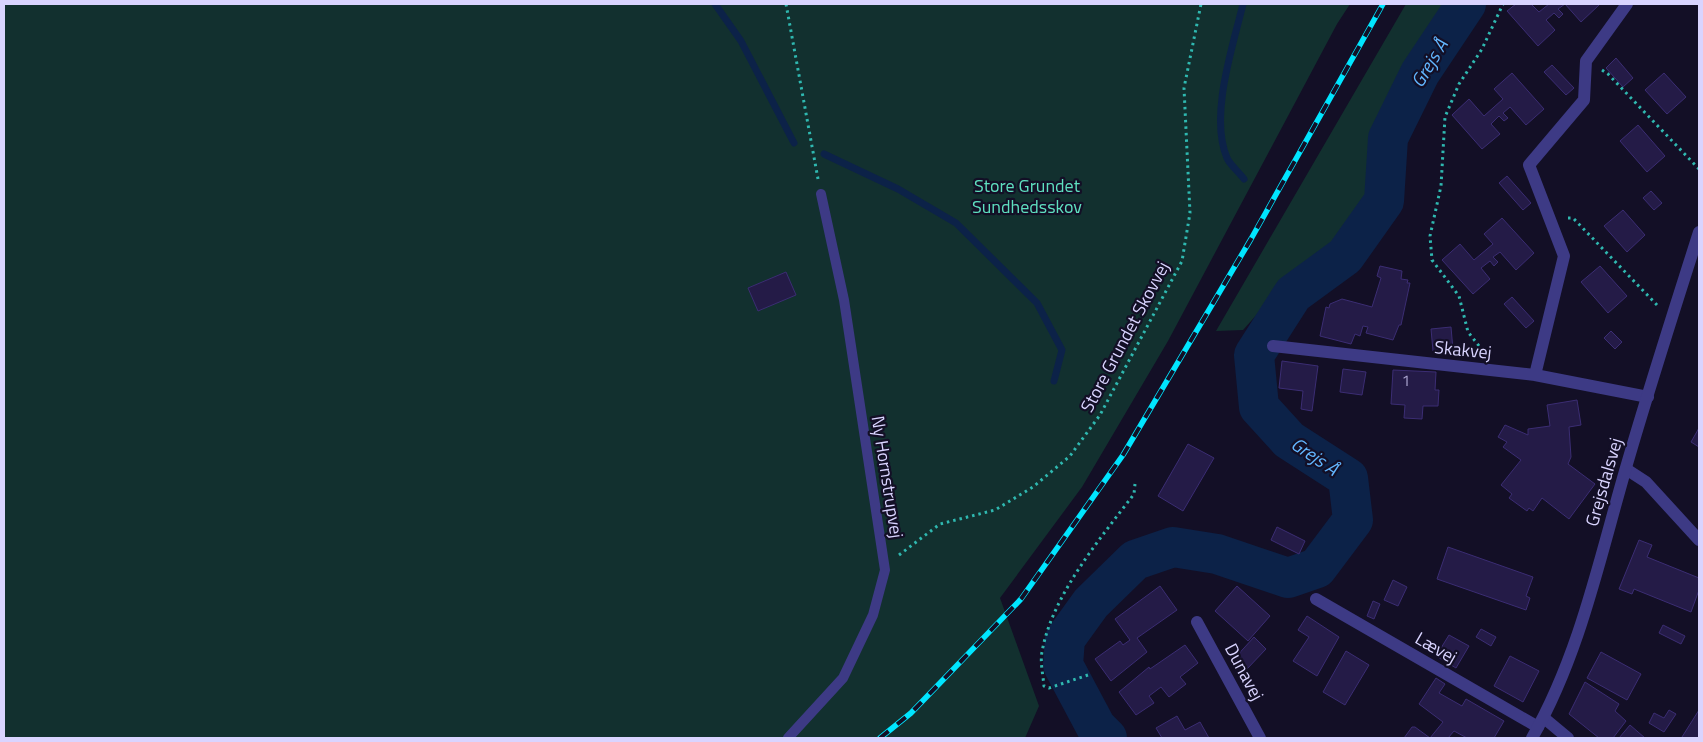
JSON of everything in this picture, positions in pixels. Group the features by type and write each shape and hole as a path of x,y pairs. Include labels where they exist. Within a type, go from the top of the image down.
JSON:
{"street":[{"path":"1535,375 1564,256 1529,165 1584,100 1586,61 1627,4"},
{"name":"Grejsdalsvej","path":"1538,728 1573,646 1699,232"},
{"name":"Skakvej","path":"1273,346 1535,375 1648,397"},
{"path":"1626,469 1646,482 1699,540"},
{"name":"Lævej","path":"1316,599 1538,728 1568,738"},
{"name":"Dunavej","path":"1197,622 1260,738"}],"lane":[{"name":"Ny Hornstrupvej","path":"788,738 842,678 873,615 885,570 844,300 821,194"}],"path":[{"path":"786,4 821,194"},
{"name":"Store Grundet Skovvej","path":"885,570 906,548 940,524 996,510 1033,487 1070,456 1100,416 1182,261 1190,213 1184,88 1201,4"},
{"path":"1498,372 1468,332 1459,296 1432,260 1430,236 1441,186 1445,117 1459,84 1482,49 1504,4"},
{"path":"1586,61 1608,74 1699,170"},
{"path":"1549,217 1573,218 1672,320"},
{"path":"1088,675 1049,688 1044,686 1041,653 1050,624 1064,594 1134,494 1136,484"}],"green space":[{"name":"Store Grundet Sundhedsskov","path":"4,4 1350,4 1337,24 1168,341 1082,487 1000,598 1039,706 1025,738 4,738"},
{"path":"1406,4 1451,4 1402,75 1378,135 1366,209 1340,241 1276,293 1243,330 1216,331"}],"building":[{"path":"1516,4 1531,4 1539,12 1549,4 1565,4 1558,9 1563,14 1559,18 1554,13 1546,20 1555,30 1538,46 1507,11"},
{"path":"1565,4 1598,4 1599,5 1581,22"},
{"path":"1616,58 1633,78 1623,87 1606,68"},
{"path":"1552,65 1574,88 1566,95 1544,72"},
{"path":"1512,73 1544,109 1526,125 1510,107 1503,113 1508,118 1504,121 1499,116 1491,124 1500,134 1482,149 1452,115 1469,99 1484,116 1503,99 1494,89"},
{"path":"1664,73 1686,97 1667,114 1645,90"},
{"path":"1638,125 1665,156 1647,172 1620,141"},
{"path":"1507,176 1531,203 1523,210 1499,183"},
{"path":"1651,191 1662,203 1654,210 1643,198"},
{"path":"1623,210 1645,235 1627,252 1604,226"},
{"path":"1502,218 1534,253 1516,270 1500,252 1493,257 1498,262 1494,266 1490,261 1481,268 1490,279 1473,294 1442,260 1460,244 1474,260 1493,244 1484,234"},
{"path":"1380,266 1402,271 1401,279 1408,280 1407,283 1410,283 1401,325 1399,325 1393,340 1366,333 1368,327 1363,326 1360,336 1355,334 1351,344 1320,336 1326,307 1329,308 1330,304 1342,299 1372,307 1381,278 1377,276"},
{"path":"1600,266 1627,296 1608,313 1581,282"},
{"path":"786,272 796,295 758,311 748,288"},
{"path":"1512,297 1534,321 1526,328 1504,304"},
{"path":"1451,327 1453,350 1433,351 1431,329"},
{"path":"1611,331 1622,342 1615,349 1604,338"},
{"path":"1282,361 1318,366 1312,411 1301,409 1303,391 1279,388"},
{"path":"1343,369 1366,372 1362,395 1340,392"},
{"path":"1393,370 1436,372 1435,390 1439,390 1438,406 1423,406 1422,419 1404,418 1405,405 1391,404"},
{"path":"1577,400 1581,425 1569,427 1571,457 1568,464 1595,484 1569,519 1542,498 1533,511 1529,508 1527,511 1509,498 1512,494 1501,485 1521,460 1503,447 1507,442 1498,437 1505,425 1528,435 1528,429 1550,426 1547,405"},
{"path":"1699,428 1699,447 1691,442"},
{"path":"1188,444 1214,458 1183,511 1158,496"},
{"path":"1277,527 1305,541 1299,554 1271,540"},
{"path":"1639,540 1652,545 1647,557 1699,578 1699,590 1691,612 1634,589 1632,594 1619,589"},
{"path":"1448,547 1533,577 1526,596 1530,598 1526,610 1437,579"},
{"path":"1393,580 1407,587 1398,606 1384,600"},
{"path":"1160,586 1177,610 1137,638 1147,652 1111,681 1095,659 1120,641 1123,645 1130,640 1115,619"},
{"path":"1237,586 1270,616 1248,641 1215,611"},
{"path":"1373,601 1380,604 1374,619 1367,616"},
{"path":"1307,616 1339,637 1317,676 1293,661 1309,637 1298,630"},
{"path":"1663,625 1685,636 1681,644 1659,633"},
{"path":"1481,629 1496,637 1491,646 1476,637"},
{"path":"1449,635 1469,646 1456,668 1436,656"},
{"path":"1254,637 1266,649 1246,670 1234,659"},
{"path":"1185,645 1198,663 1180,677 1186,684 1169,697 1161,687 1149,696 1154,703 1136,715 1119,692 1149,667 1150,669"},
{"path":"1346,651 1369,665 1345,705 1323,692"},
{"path":"1601,652 1641,674 1627,700 1587,678"},
{"path":"1510,656 1539,671 1523,702 1494,686"},
{"path":"1436,678 1445,684 1439,693 1462,706 1466,699 1504,721 1494,738 1467,738 1454,731 1448,738 1430,738 1443,722 1419,704"},
{"path":"1585,682 1619,704 1615,711 1626,721 1613,738 1599,738 1569,714"},
{"path":"1669,710 1676,714 1664,732 1649,723 1654,713 1664,718"},
{"path":"1699,710 1699,738 1682,737"},
{"path":"1177,716 1185,730 1200,722 1209,738 1162,738 1156,728"},
{"path":"1630,725 1645,738 1619,738"},
{"path":"1412,727 1415,727 1430,738 1404,738"}],"waterway":[{"path":"715,4 741,41 794,143"},
{"path":"1243,4 1229,60 1220,122 1222,141 1227,158 1244,179"},
{"name":"Grejs Å","path":"1107,738 1096,727 1063,665 1065,639 1091,603 1135,560 1173,547 1217,554 1288,578 1317,568 1353,520 1348,478 1289,440 1259,407 1254,355 1293,294 1345,256 1384,201 1388,138 1420,73 1466,4"},
{"path":"824,154 898,189 956,223 1037,303 1062,350 1054,381"}],"railway":[{"path":"880,738 911,713 1021,599 1123,455 1251,239 1383,4"}]}
